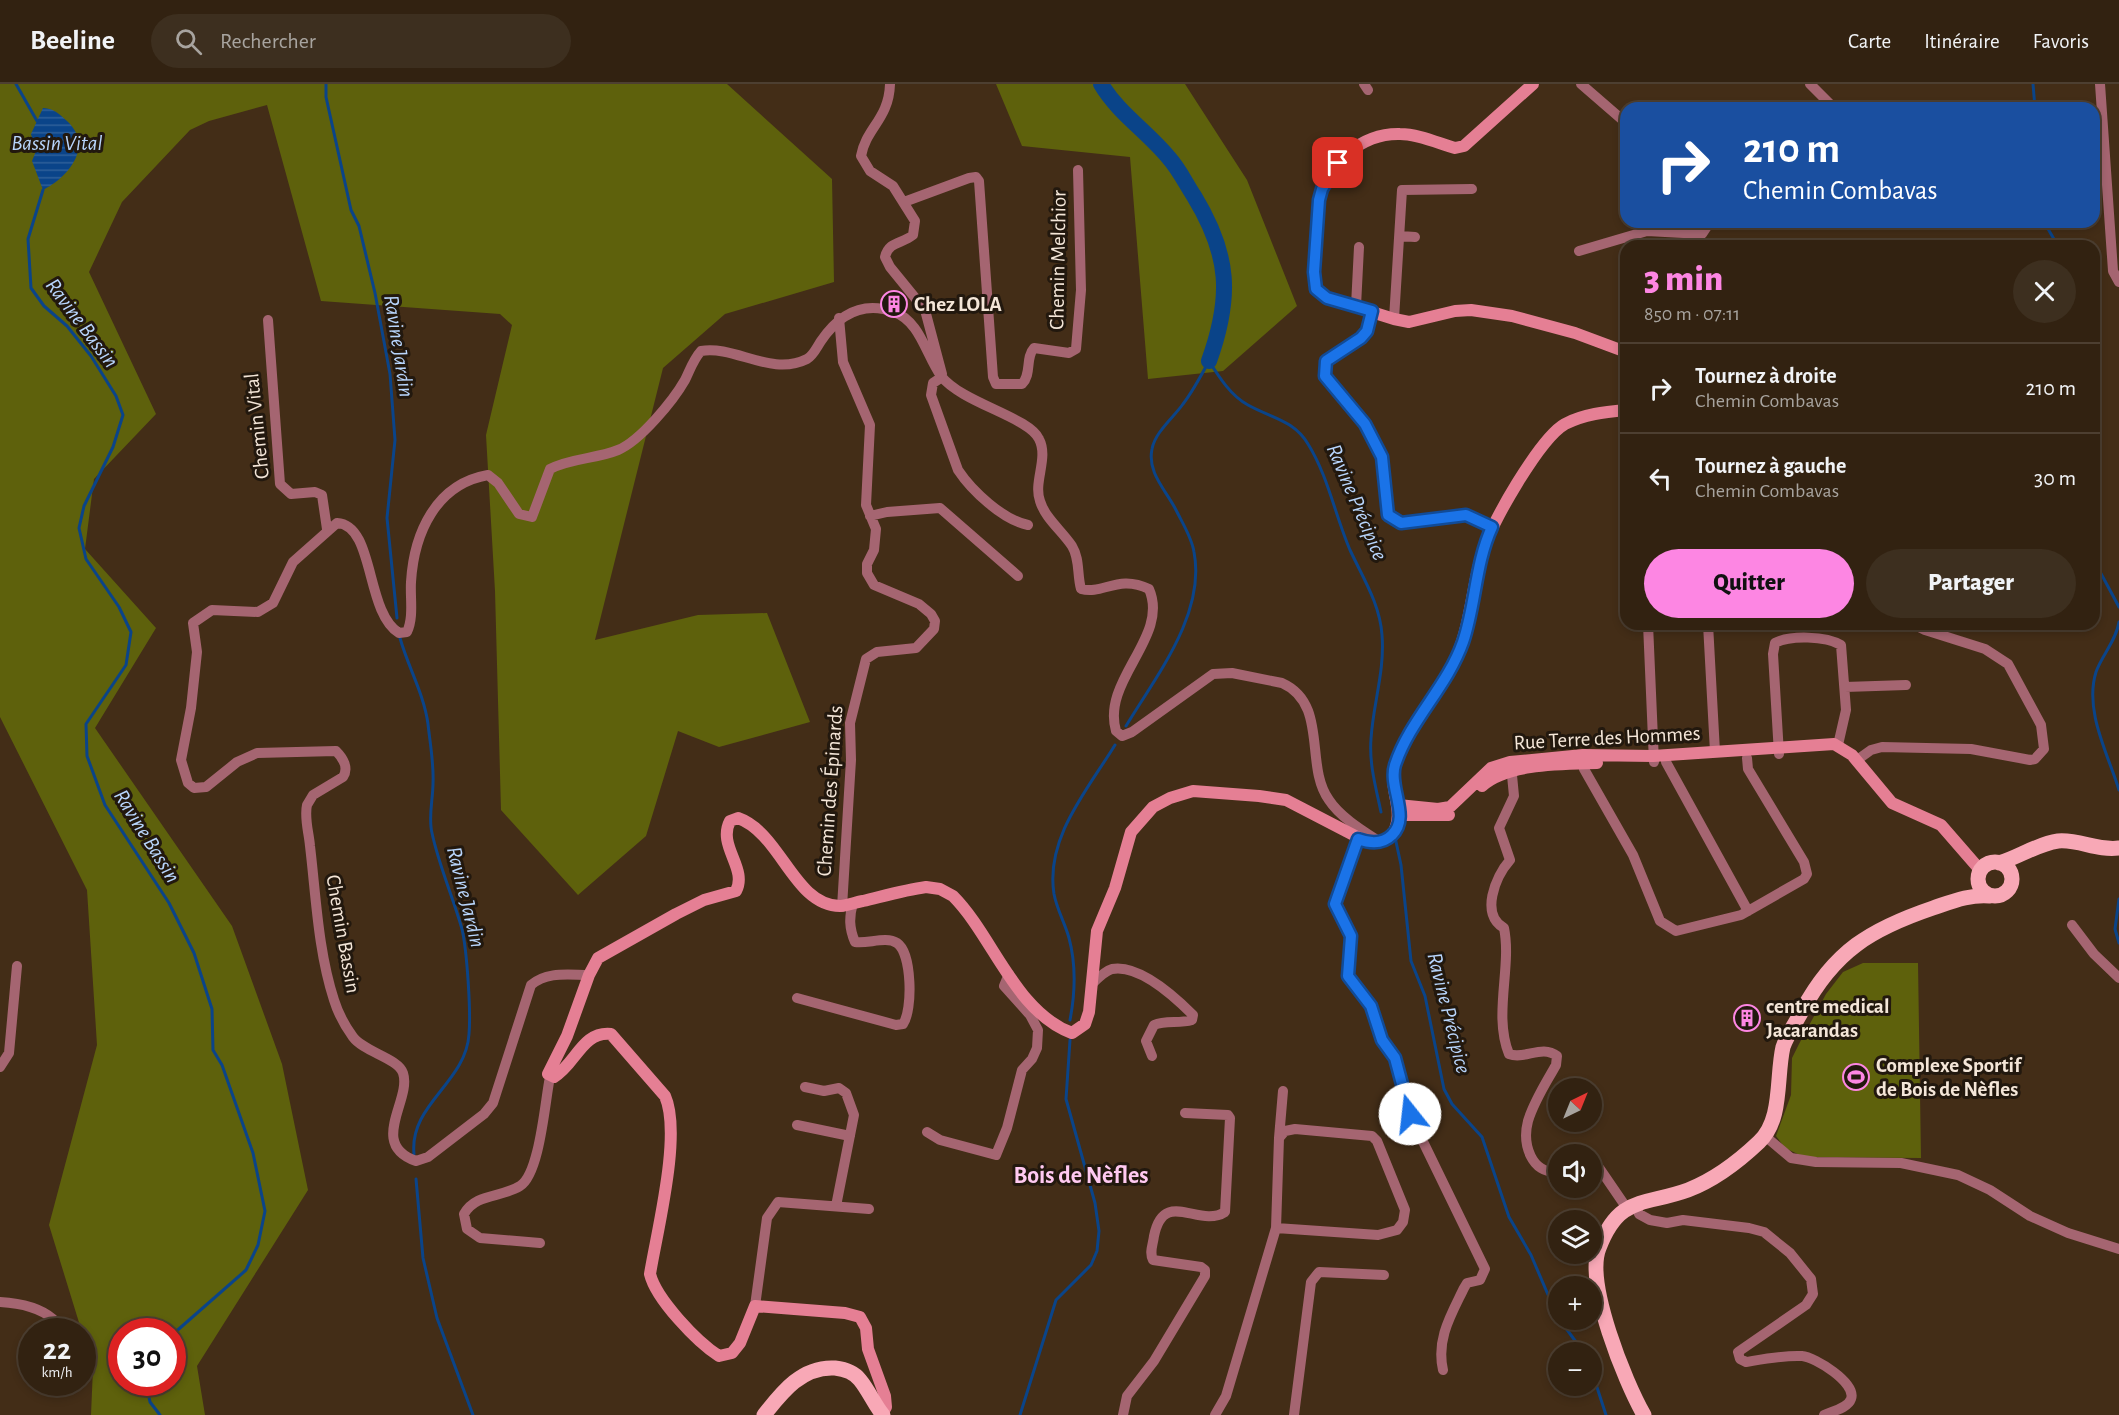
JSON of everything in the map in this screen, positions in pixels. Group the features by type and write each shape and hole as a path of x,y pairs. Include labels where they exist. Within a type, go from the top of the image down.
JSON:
{"main road":[{"path":"1962,899 1989,864 1999,863 2057,841 2073,841 2108,850 2119,848"},
{"path":"1644,1415 1617,1353 1596,1284 1595,1263 1598,1248 1611,1222 1631,1206 1703,1183 1746,1155 1765,1136 1775,1108 1784,1045 1825,975 1852,946 1870,933 1962,899 2006,893 2012,885 2012,874 2027,852"},
{"path":"1999,863 2007,867 2012,874"},
{"path":"1980,877 1990,896"},
{"path":"764,1415 781,1394 804,1375 815,1369 832,1368 846,1369 859,1378 883,1414"}],"street":[{"path":"890,84 887,107 863,145 861,156 865,166 893,186 915,221 916,229 909,238 888,249 885,257 890,267 925,310 940,361 942,377"},
{"path":"1533,84 1464,146 1455,148 1401,134 1389,135 1361,144 1342,158 1322,189 1314,272 1316,289 1320,294 1409,322 1455,311 1471,310 1512,316 1575,333 1620,350"},
{"path":"1581,84 1620,118"},
{"path":"1810,84 1828,102"},
{"path":"2100,84 2113,271 2119,282"},
{"name":"Chemin Melchior","path":"904,202 969,178 976,177 979,181 993,377 996,384 1022,384 1026,380 1030,354 1034,348 1069,353 1076,349 1081,290 1078,170"},
{"path":"1394,319 1402,190 1472,189"},
{"path":"1579,251 1647,231 1702,234 1706,228"},
{"path":"1400,236 1415,237"},
{"path":"1356,306 1359,247"},
{"path":"327,529 337,523 346,524 357,532 376,598 386,620 399,633 407,632 411,624 411,580 417,541 423,523 448,494 475,477 488,475 498,483 519,514 532,517 550,469 562,462 618,450 633,441 684,381 701,351 712,350 769,364 800,362 810,358 839,318 864,309 893,311 915,327 942,377 955,389 1027,426 1039,436 1042,448 1039,501 1073,547 1077,558 1081,590 1089,591 1123,583 1138,584 1149,589 1155,601 1154,617 1114,709 1116,731 1122,736 1132,732 1213,674 1232,673 1282,683 1288,686 1306,705 1311,719 1322,786 1329,801 1380,842"},
{"path":"1372,311 1367,331 1326,361 1324,368 1325,376 1365,424 1382,457 1388,515 1401,523 1466,515 1492,527"},
{"name":"Chemin des Épinards","path":"839,318 843,362 870,425 866,505 876,529 874,550 867,564 867,573 874,585 919,604 931,614 935,621 934,629 916,648 877,652 866,659 850,723 848,905"},
{"name":"Chemin Vital","path":"268,320 280,484 291,494 315,492 322,495 327,529"},
{"path":"942,377 933,383 931,395 958,470 965,480 1011,520 1028,525"},
{"path":"540,1243 480,1238 467,1229 464,1214 476,1200 511,1191 522,1185 528,1177 541,1137 550,1066 567,1036 589,975 598,958 635,935 704,900 736,891 738,874 725,839 730,821 738,818 746,820 772,843 808,893 820,901 848,905 926,887 940,889 961,903 1009,975 1051,1022 1072,1033 1085,1024 1097,931 1115,888 1131,832 1153,807 1170,798 1193,791 1212,791 1286,800 1358,839 1380,842 1392,835 1399,810 1392,782 1396,762 1404,740 1450,672 1463,642 1481,555 1492,527 1548,439 1564,425 1594,412 1620,410"},
{"path":"870,516 887,512 940,508 1018,576"},
{"name":"Chemin Bassin","path":"327,529 293,562 273,603 258,612 212,610 193,623 196,652 191,708 182,760 188,783 195,788 206,787 237,762 257,753 336,751 344,761 345,772 342,777 313,795 307,805 313,878 329,979 342,1021 363,1048 402,1069 405,1080 395,1113 394,1132 395,1144 400,1153 416,1161 428,1157 484,1114 500,1086 531,985 539,978 551,975 589,975"},
{"path":"1648,630 1658,760 1748,911"},
{"path":"1708,630 1715,752"},
{"path":"1857,760 1871,750 1882,747 1971,749 2030,760 2035,759 2044,749 2041,725 2008,664 1985,649 1925,630"},
{"path":"1779,751 1773,654 1775,643 1782,640 1828,639 1841,645 1846,711 1836,744 1857,760 1886,798 1941,825 1980,877"},
{"path":"1845,687 1906,685"},
{"name":"Rue Terre des Hommes","path":"1399,810 1450,807 1491,768 1583,759 1747,758 1779,751 1836,744"},
{"name":"Rue Terre des Hommes","path":"1658,760 1715,752 1779,751"},
{"path":"1583,759 1633,855 1657,915 1665,926 1676,931 1748,911 1804,879 1807,874 1804,862 1748,770 1747,758"},
{"path":"1511,766 1514,796 1499,828 1510,860 1500,871 1493,897 1491,917 1495,923 1504,928 1506,938 1502,994 1509,1054 1517,1057 1543,1050 1557,1056 1556,1065 1527,1124 1530,1155 1536,1166 1548,1172"},
{"path":"1358,839 1335,904 1351,936 1348,976 1371,1006 1382,1040 1395,1058 1412,1119 1485,1269 1480,1280 1467,1283 1442,1335 1440,1349 1443,1370"},
{"path":"797,998 896,1025 903,1024 908,1017 911,1008 903,948 890,940 855,942 851,932 848,905"},
{"path":"2072,925 2094,954 2119,978"},
{"path":"0,1067 9,1053 17,966"},
{"path":"1092,983 1110,970 1121,969 1155,982 1193,1016 1192,1020 1183,1023 1154,1025 1146,1041 1152,1056"},
{"path":"927,1132 940,1140 996,1155 1007,1128 1022,1070 1032,1059 1037,1048 1038,1030 1030,1015 1004,986 1009,975"},
{"path":"550,1077 563,1071 589,1039 600,1033 611,1034 665,1096 672,1121 650,1274 653,1287 702,1342 719,1356 732,1353 740,1343 755,1306 767,1218 771,1208 778,1202 790,1201 869,1209"},
{"path":"805,1087 824,1091 839,1088 846,1092 854,1115 836,1206"},
{"path":"1215,1415 1226,1396 1276,1228 1283,1091"},
{"path":"1123,1415 1127,1396 1154,1361 1205,1276 1205,1270 1200,1267 1153,1260 1150,1254 1161,1216 1170,1211 1218,1216 1225,1212 1230,1118 1228,1115 1185,1113"},
{"path":"797,1125 850,1136"},
{"path":"1276,1228 1378,1235 1397,1230 1403,1222 1405,1210 1382,1148 1372,1136 1295,1130 1285,1131 1279,1138"},
{"path":"1765,1136 1791,1158 1816,1162 1901,1162 1958,1175 1990,1190 2030,1216 2049,1225 2119,1249"},
{"path":"1602,1171 1631,1206 1650,1220 1667,1223 1683,1220 1749,1228 1764,1232 1791,1253 1810,1280 1814,1294 1806,1305 1738,1352 1740,1359 1746,1362 1804,1356 1820,1363 1848,1384 1852,1391 1851,1400 1845,1406 1824,1415"},
{"path":"1294,1415 1314,1276 1319,1272 1384,1275"},
{"path":"0,1302 28,1306 52,1318"},
{"path":"755,1306 845,1313 860,1317 866,1328 868,1349 885,1396 886,1407 883,1414"}],"shaded area":[{"path":"0,84 727,84 832,179 834,282 725,314 663,368 595,640 698,615 767,613 810,722 719,747 678,731 646,836 578,895 501,810 495,591 486,435 512,325 500,314 321,301 267,105 209,121 190,130 122,202 89,272 156,414 94,479 85,549 156,628 95,728 232,926 282,1064 308,1190 197,1366 205,1415 91,1415 92,1396 96,1396 96,1318 78,1318 49,1225 97,1045 87,890 0,717"},
{"path":"996,84 1185,84 1247,180 1297,306 1223,371 1148,379 1130,157 1022,146"},
{"name":"Complexe Sportif de Bois de Nèfles","path":"1863,963 1918,963 1921,1158 1804,1157 1785,1148 1776,1136 1791,1095 1792,1058 1799,1044 1826,994 1843,972"}],"water":[{"name":"Bassin Vital","path":"43,108 53,110 67,121 75,131 78,150 75,160 62,177 43,190 32,161 36,151 31,134"}],"waterway":[{"name":"Ravine Bassin","path":"16,84 37,121"},
{"name":"Ravine Jardin","path":"326,84 326,97 351,210 359,226 375,293 390,374 395,440 387,518 397,618"},
{"name":"Ravine Précipice","path":"1101,84 1124,113 1173,162 1206,217 1215,238 1221,257 1224,296 1209,361"},
{"path":"2033,84 2034,102"},
{"name":"Ravine Bassin","path":"43,190 28,239 31,288 44,306 67,326 91,356 116,396 123,415 113,447 84,506 79,528 86,559 119,607 131,632 126,665 86,724 87,756 105,805 169,903 194,953 212,1009 213,1050 222,1065 253,1153 265,1211 258,1245 246,1270 186,1323"},
{"path":"2048,228 2054,240"},
{"name":"Ravine Précipice","path":"1126,726 1176,644 1193,598 1196,575 1193,547 1172,503 1158,481 1151,458 1157,437 1187,399 1209,361 1221,380 1236,397 1289,425 1308,444 1321,469 1350,550 1374,602 1381,624 1382,648 1372,726 1371,758 1381,812"},
{"path":"2100,466 2100,492"},
{"path":"2100,572 2119,607"},
{"path":"2119,622 2096,672 2093,687 2095,717 2119,790"},
{"name":"Ravine Jardin","path":"400,638 426,713 433,768 431,827 438,857 462,929 467,966 469,1011 466,1051 420,1121 415,1136 414,1154"},
{"path":"1070,1020 1074,969 1069,938 1054,894 1053,873 1056,853 1071,815 1115,745"},
{"name":"Ravine Précipice","path":"1395,837 1401,865 1411,961 1425,996 1444,1089 1452,1104 1482,1137 1509,1217 1531,1255 1548,1295"},
{"path":"2119,899 2115,929 2119,943"},
{"path":"1020,1415 1056,1300 1091,1265 1097,1251 1099,1231 1095,1203 1066,1099 1070,1040"},
{"name":"Ravine Jardin","path":"416,1179 423,1258 437,1318 473,1415"},
{"name":"Ravine Précipice","path":"1567,1330 1576,1342"},
{"name":"Ravine Bassin","path":"149,1396 150,1402 160,1415"},
{"name":"Ravine Précipice","path":"1600,1396 1606,1415"}],"place":[{"name":"Chez LOLA","path":"894,304"},
{"name":"centre medical Jacarandas","path":"1747,1018"},
{"name":"Complexe Sportif de Bois de Nèfles","path":"1856,1077"}],"district":[{"name":"Bois de Nèfles","path":"1081,1176"}],"route":[{"path":"1338,163 1322,189 1319,200 1314,272 1316,289 1327,298 1372,311 1367,331 1361,338 1326,361 1325,376 1365,424 1382,457 1388,515 1401,523 1460,514 1473,517 1492,527 1481,555 1463,642 1450,672 1404,740 1394,769 1392,782 1400,815 1397,827 1392,835 1380,842 1372,843 1358,839 1335,904 1351,936 1348,976 1371,1006 1382,1040 1395,1058 1410,1114"}]}
